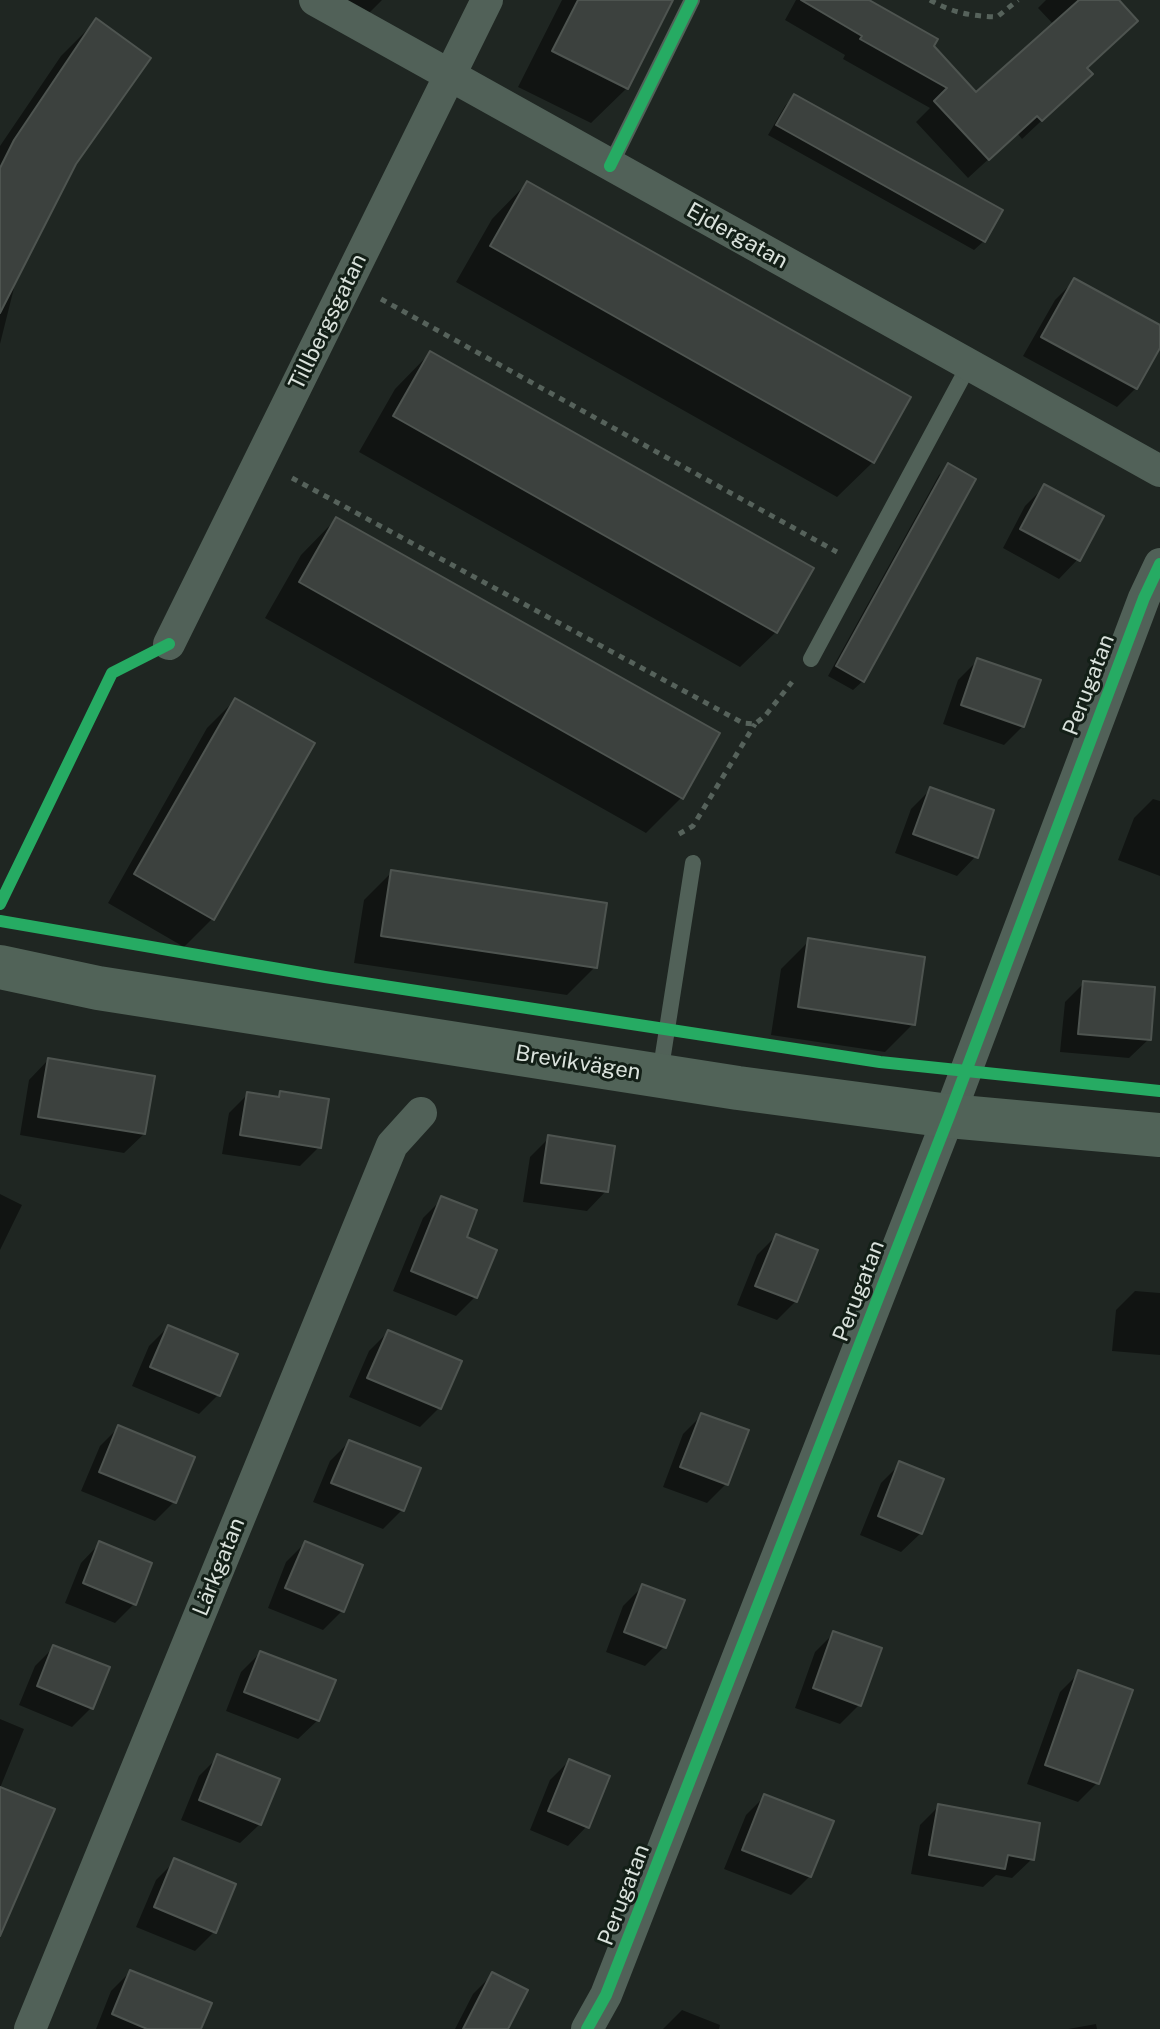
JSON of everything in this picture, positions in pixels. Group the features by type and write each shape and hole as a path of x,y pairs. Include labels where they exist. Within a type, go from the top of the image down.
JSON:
{"street":[{"name":"Ejdergatan","path":"315,0 1160,471"},
{"name":"Tillbergsgatan","path":"169,644 487,0"},
{"name":"Perugatan","path":"587,2029 606,1995 949,1116 1144,598 1160,564"},
{"name":"Brevikvägen","path":"0,967 98,988 660,1075 949,1116 1160,1135"},
{"name":"Lärkgatan","path":"30,2029 392,1145 421,1113"}],"lane":[{"path":"610,166 692,0"},
{"path":"811,659 969,365"},
{"path":"660,1075 693,863"}],"path":[{"path":"930,0 949,11 997,17 1018,0"},
{"path":"348,281 861,565"},
{"path":"260,460 743,723 755,724"},
{"path":"693,863 678,835 693,826 755,724 811,659"}],"building":[{"path":"578,0 673,0 628,89 552,51"},
{"path":"801,0 869,0 938,39 934,46 976,92 1079,0 1119,0 1138,21 1087,68 1093,74 1042,121 1037,116 989,160 934,101 947,88 860,39 862,36"},
{"path":"96,18 151,58 76,164 0,313 0,168 14,140"},
{"path":"794,94 1003,210 985,242 776,125"},
{"path":"527,181 911,397 874,463 490,246"},
{"path":"1074,278 1160,325 1160,348 1137,389 1041,337"},
{"path":"430,351 814,568 777,633 393,416"},
{"path":"948,463 976,479 864,682 836,666"},
{"path":"1044,484 1104,516 1080,561 1020,529"},
{"path":"336,517 720,733 683,799 299,582"},
{"path":"977,658 1041,680 1024,727 961,705"},
{"path":"235,698 315,743 214,920 134,874"},
{"path":"930,787 994,810 978,858 913,834"},
{"path":"391,870 607,903 597,968 381,936"},
{"path":"808,938 925,957 915,1025 798,1007"},
{"path":"1083,981 1155,987 1151,1040 1078,1034"},
{"path":"48,1058 155,1076 145,1134 38,1117"},
{"path":"280,1091 329,1099 321,1148 240,1135 247,1092 279,1097"},
{"path":"548,1135 615,1146 608,1192 541,1183"},
{"path":"441,1196 477,1210 467,1237 497,1250 477,1298 411,1271"},
{"path":"776,1234 818,1250 797,1302 755,1286"},
{"path":"168,1325 238,1354 220,1396 150,1367"},
{"path":"388,1330 462,1361 441,1409 367,1378"},
{"path":"701,1413 749,1430 728,1485 680,1467"},
{"path":"118,1425 195,1457 176,1503 99,1472"},
{"path":"349,1440 421,1468 404,1511 331,1483"},
{"path":"899,1461 944,1479 922,1534 878,1516"},
{"path":"99,1541 152,1563 136,1605 83,1583"},
{"path":"305,1541 363,1565 344,1612 285,1588"},
{"path":"642,1584 685,1600 666,1648 624,1632"},
{"path":"833,1631 882,1648 861,1706 813,1688"},
{"path":"53,1645 110,1667 93,1709 37,1686"},
{"path":"260,1651 336,1680 319,1721 244,1692"},
{"path":"1078,1670 1133,1690 1099,1784 1045,1765"},
{"path":"217,1754 280,1779 261,1825 199,1800"},
{"path":"569,1759 610,1776 589,1828 548,1811"},
{"path":"0,1787 55,1809 0,1936"},
{"path":"764,1794 834,1821 811,1877 742,1850"},
{"path":"938,1804 1040,1823 1034,1860 1008,1855 1005,1869 929,1855"},
{"path":"174,1858 236,1884 216,1933 154,1907"},
{"path":"130,1970 212,2003 201,2029 147,2029 112,2014"},
{"path":"492,1972 528,1990 508,2029 463,2029"}],"cycle path":[{"path":"610,166 692,0"},
{"path":"587,2029 606,1995 949,1116 1144,598 1160,564"},
{"path":"0,904 112,673 169,644"},
{"path":"0,921 325,977 880,1062 1160,1091"}]}
